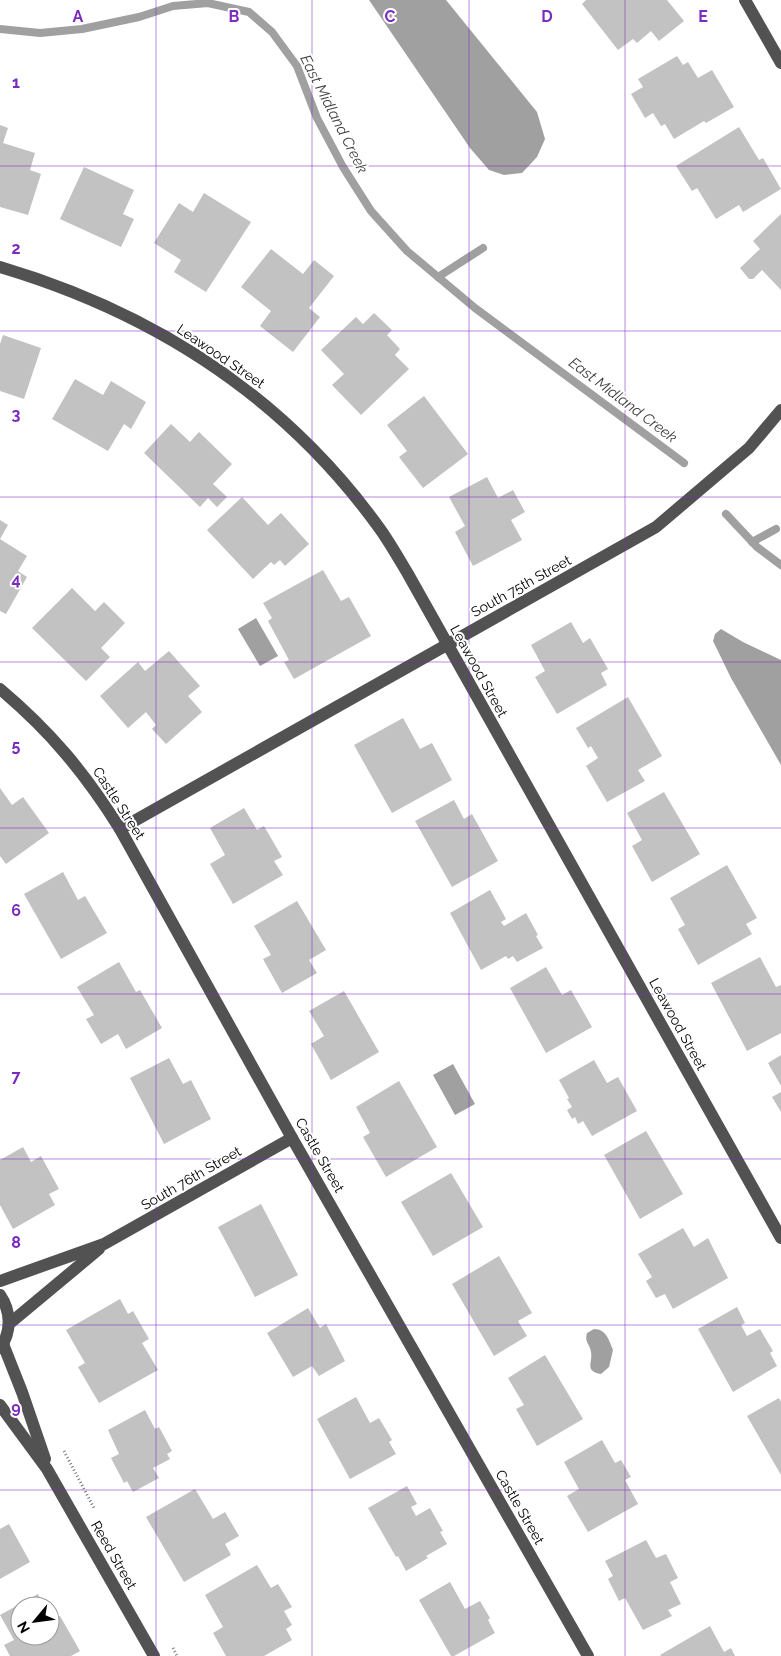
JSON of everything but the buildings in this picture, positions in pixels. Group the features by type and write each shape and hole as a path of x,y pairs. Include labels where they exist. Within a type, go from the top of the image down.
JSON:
{"street":[{"path":"744,0 781,63"},
{"name":"Leawood Street","path":"0,268 48,282 121,312 203,359 246,389 283,420 352,493 381,530 408,574 781,1238"},
{"name":"South 75th Street","path":"120,829 656,527 749,448 781,410"},
{"name":"Castle Street","path":"0,689 43,727 67,753 101,799 120,829 292,1138 588,1656"},
{"name":"South 76th Street","path":"0,1281 104,1244 292,1138"},
{"name":"South 76th Street","path":"9,1324 104,1244"},
{"path":"0,1295 8,1312 9,1324 2,1346"},
{"name":"Reed Street","path":"2,1346 22,1392 47,1469"},
{"name":"Reed Street","path":"0,1405 47,1469 154,1656"}],"path":[{"path":"62,1447 97,1514"},
{"path":"172,1648 177,1656"}],"shaded area":[{"path":"369,0 446,0 537,112 545,139 537,157 522,173 504,175 489,170 470,148"},
{"path":"256,618 278,656 260,666 238,629"},
{"path":"721,629 781,660 781,765 731,678 713,641 715,634"},
{"path":"453,1064 475,1104 455,1115 433,1075"},
{"path":"594,1329 604,1333 613,1350 609,1367 601,1374 593,1371 590,1366 591,1352 586,1336 587,1333"}],"waterway":[{"name":"East Midland Creek","path":"0,29 40,33 82,29 139,17 173,6 208,3 249,12 272,32 297,66 317,118 343,167 371,211 407,251 475,308 684,463"},
{"path":"438,277 483,248"},
{"name":"East Midland Creek","path":"726,514 757,547 781,565"},
{"path":"752,542 776,529"}]}
